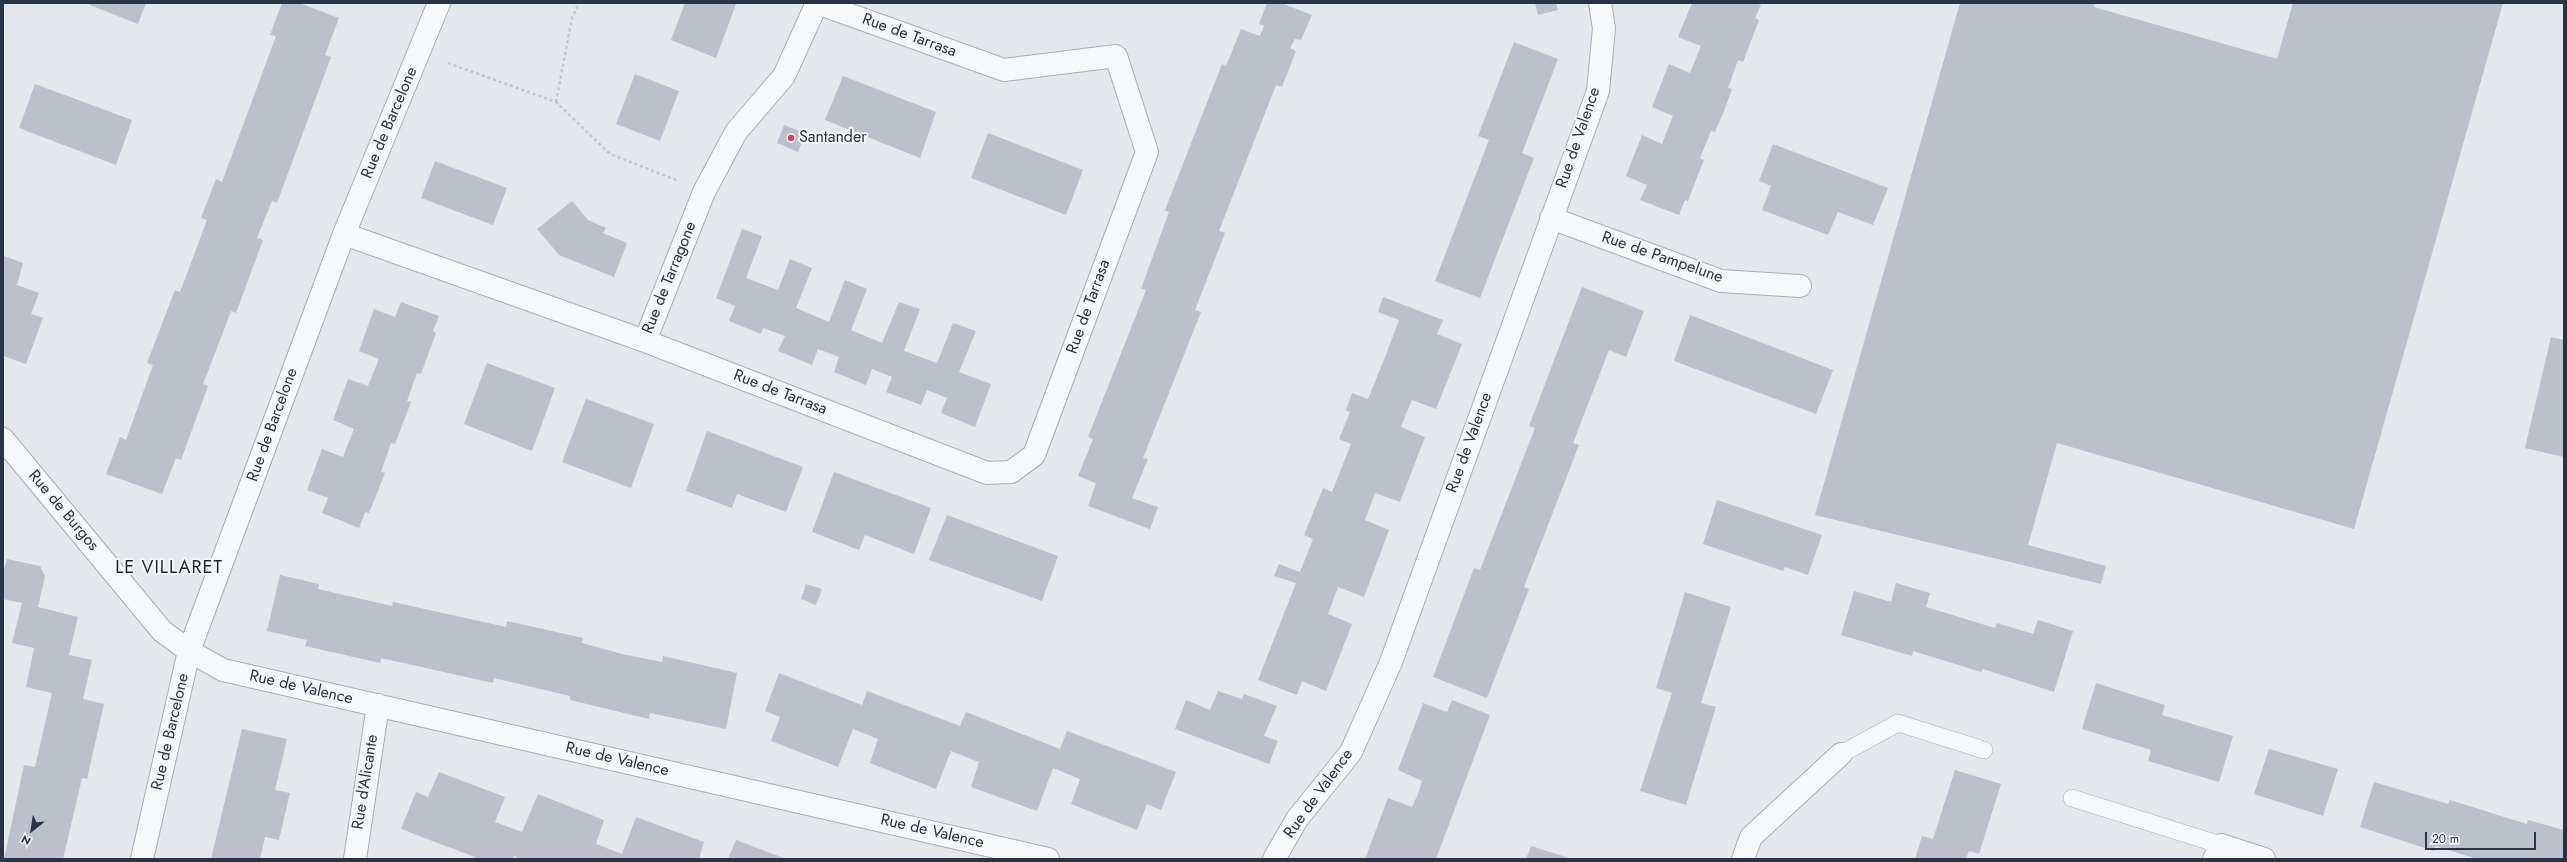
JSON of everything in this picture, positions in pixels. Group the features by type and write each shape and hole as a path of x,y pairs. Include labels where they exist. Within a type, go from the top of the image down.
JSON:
{"street":[{"name":"Rue de Barcelone","path":"142,859 189,651 344,234 440,3"},
{"name":"Rue de Tarragone","path":"344,234 645,341 704,192 736,132 784,76 817,3"},
{"name":"Rue de Tarrasa","path":"645,341 987,473 1011,472 1034,455 1147,152 1116,56 1004,70 817,3"},
{"name":"Rue de Valence","path":"1274,859 1298,819 1351,752 1391,662 1598,91 1604,28 1600,3"},
{"name":"Rue de Pampelune","path":"1551,218 1721,280 1800,286"},
{"name":"Rue de Burgos","path":"3,439 162,631 189,651"},
{"name":"Rue de Valence","path":"189,651 223,670 1048,859"},
{"name":"Rue d'Alicante","path":"355,859 378,705"},
{"path":"1743,859 1751,837 1841,754"},
{"path":"2217,852 2264,859"}],"lane":[{"path":"1841,754 1898,723 1984,750"},
{"path":"2072,798 2217,852"}],"path":[{"path":"556,102 572,18 579,3"},
{"path":"419,53 556,102 610,154 704,192"}],"building":[{"path":"90,3 146,3 138,24 90,5"},
{"path":"282,3 299,3 339,18 325,55 331,57 277,203 272,201 257,238 263,240 236,313 231,311 203,384 208,386 181,460 176,458 162,494 106,474 120,437 126,440 153,365 147,363 175,290 180,292 194,255 207,220 201,218 216,179 222,182 276,36 270,35"},
{"path":"685,3 736,4 716,58 671,40"},
{"path":"1267,3 1281,3 1312,15 1301,40 1295,39 1290,48 1296,51 1282,87 1276,85 1219,231 1225,233 1195,310 1201,312 1143,458 1148,459 1132,498 1158,507 1150,529 1088,506 1096,483 1078,476 1093,439 1088,437 1146,290 1141,289 1169,212 1165,210 1222,64 1226,66 1241,29 1260,36 1264,26 1259,24"},
{"path":"1535,3 1556,3 1558,10 1538,15"},
{"path":"1692,3 1755,3 1761,5 1755,18 1759,20 1743,62 1738,60 1728,88 1732,89 1724,111 1715,132 1711,131 1700,158 1704,160 1688,201 1685,200 1679,215 1640,200 1647,185 1626,176 1642,135 1662,144 1673,116 1652,107 1669,64 1690,73 1701,46 1678,37"},
{"path":"1960,3 2095,3 2094,7 2277,59 2293,3 2503,3 2354,529 2057,443 2028,545 2106,566 2101,584 1815,515"},
{"path":"1514,42 1558,59 1522,153 1534,158 1480,298 1435,281 1489,140 1478,136"},
{"path":"635,74 679,91 660,141 616,124"},
{"path":"843,76 936,112 920,158 825,120"},
{"path":"35,84 132,120 116,165 19,128"},
{"name":"Santander","path":"784,125 805,133 798,152 777,143"},
{"path":"988,133 1083,170 1066,215 971,178"},
{"path":"1773,144 1888,188 1873,225 1838,212 1828,235 1762,210 1771,186 1759,181"},
{"path":"435,161 507,188 493,225 421,198"},
{"path":"572,201 588,220 606,228 603,233 627,243 614,277 559,255 537,229"},
{"path":"742,229 762,236 746,278 778,290 790,259 812,268 796,308 829,322 845,280 867,289 851,330 882,343 899,302 920,309 904,351 937,363 953,323 976,331 959,372 991,384 975,427 941,413 947,398 927,390 921,405 886,392 892,377 872,369 866,385 834,372 839,357 818,349 812,365 778,351 785,336 763,328 761,334 729,321 735,306 716,298"},
{"path":"4,256 23,263 17,285 39,293 31,314 43,318 26,364 3,356"},
{"path":"1582,287 1644,311 1626,357 1609,350 1573,443 1579,445 1524,587 1529,589 1487,698 1433,677 1474,568 1480,570 1535,428 1529,426"},
{"path":"1383,297 1443,320 1437,334 1462,344 1436,409 1412,400 1406,414 1401,427 1425,437 1400,502 1375,493 1365,520 1389,530 1364,597 1338,587 1328,614 1352,624 1326,691 1302,681 1297,695 1258,680 1296,583 1274,576 1279,564 1300,572 1313,539 1304,535 1323,488 1332,492 1351,444 1339,439 1350,412 1346,410 1352,393 1368,399 1387,352 1399,320 1378,312"},
{"path":"401,302 439,316 433,331 436,333 421,374 417,373 407,401 411,402 395,444 391,443 381,472 385,473 369,513 365,512 359,528 322,513 328,498 307,490 322,449 343,457 354,429 333,420 348,379 368,386 379,359 359,351 374,309 395,317"},
{"path":"1690,315 1833,370 1816,414 1674,361"},
{"path":"2551,337 2564,340 2564,457 2525,448"},
{"path":"487,363 555,388 532,451 464,424"},
{"path":"586,399 654,424 631,488 562,462"},
{"path":"707,431 803,467 786,512 737,494 732,508 686,491"},
{"path":"834,472 931,508 914,554 865,535 859,550 812,532"},
{"path":"1717,500 1822,535 1808,575 1785,567 1783,571 1703,544"},
{"path":"947,515 1058,556 1042,601 929,560"},
{"path":"7,559 40,566 45,576 38,607 78,617 69,655 92,660 83,699 104,704 87,779 82,778 63,859 4,859 24,765 35,767 52,693 26,687 34,648 12,643 22,603 3,599 3,573"},
{"path":"280,575 319,584 318,589 392,606 393,602 506,627 507,621 583,638 582,643 622,654 662,662 663,656 737,673 726,729 650,713 649,719 570,700 570,696 494,678 493,683 381,658 380,663 305,646 307,640 267,631"},
{"path":"1896,583 1930,593 1926,607 1995,628 1997,623 2033,634 2038,620 2073,631 2054,692 1983,669 1981,672 1913,651 1912,656 1841,635 1854,591 1891,602"},
{"path":"806,584 822,589 816,605 801,599"},
{"path":"1685,592 1731,607 1701,703 1716,707 1686,805 1640,791 1672,693 1656,688"},
{"path":"779,673 862,705 867,691 960,726 966,712 1060,749 1067,731 1176,772 1161,810 1147,804 1137,830 1071,804 1080,779 1053,768 1037,811 971,787 979,762 951,751 936,789 870,763 878,739 853,729 838,767 771,741 780,717 765,711"},
{"path":"2096,683 2165,705 2162,715 2233,736 2219,782 2148,761 2151,750 2082,729"},
{"path":"1218,691 1242,699 1244,694 1277,706 1264,736 1278,741 1269,764 1175,729 1186,700 1210,710"},
{"path":"1452,700 1490,715 1436,859 1365,859 1388,798 1412,807 1418,794 1422,781 1398,770 1423,703 1447,712"},
{"path":"242,729 287,739 275,790 290,793 279,840 265,837 260,859 211,859"},
{"path":"2269,749 2338,769 2323,816 2254,794"},
{"path":"1955,770 2001,784 1979,854 1969,851 1966,859 1915,859 1922,836 1933,839"},
{"path":"439,772 505,797 495,822 522,832 538,794 604,820 596,844 622,854 636,817 704,842 699,859 521,859 514,856 512,859 480,859 401,829 416,792 428,797"},
{"path":"2374,782 2448,804 2450,800 2527,824 2528,820 2564,830 2564,859 2477,859 2435,846 2434,851 2360,827"},
{"path":"736,840 752,846 786,859 728,859"},
{"path":"1531,846 1572,859 1526,859"}],"place":[{"name":"Santander","path":"791,138"}],"district":[{"name":"LE VILLARET","path":"169,569"}]}
